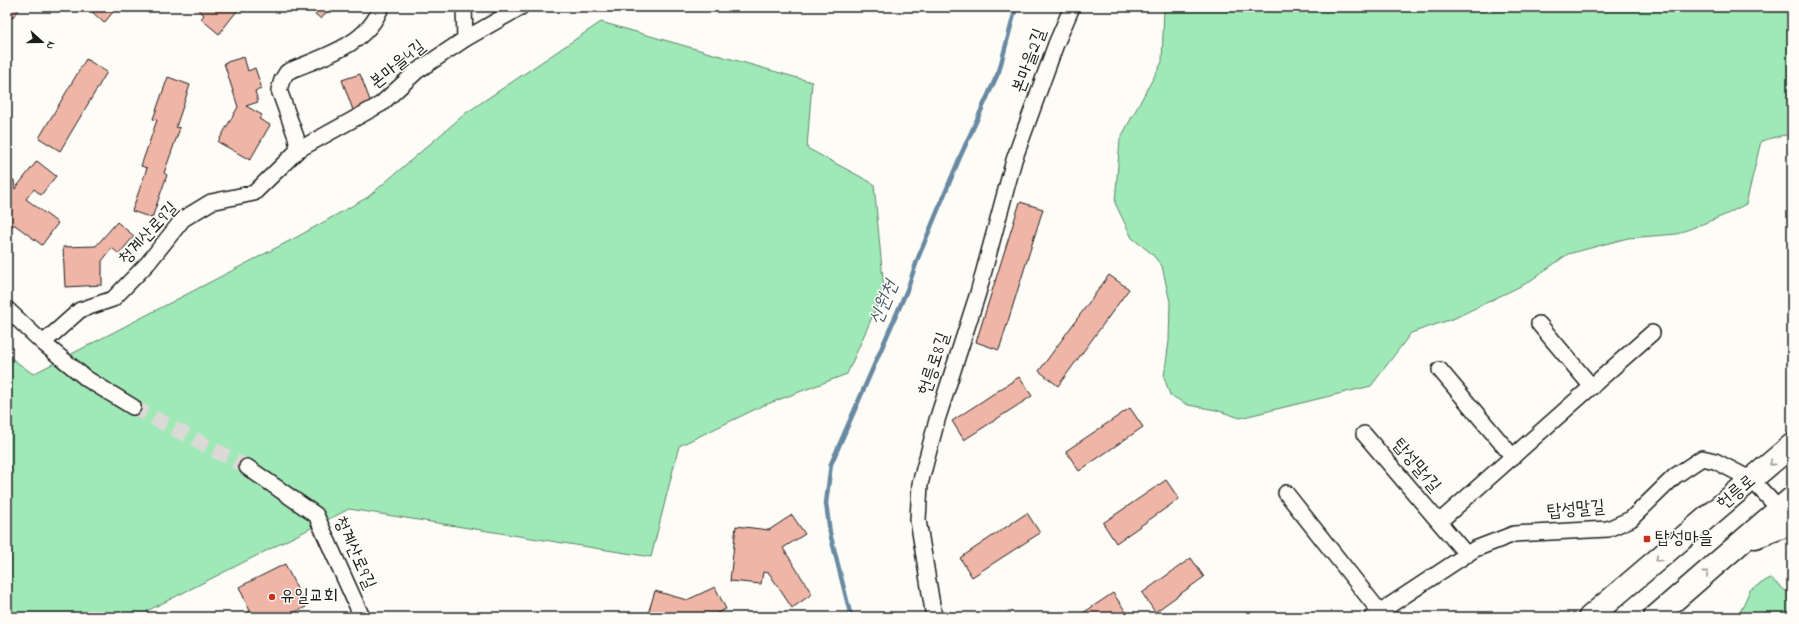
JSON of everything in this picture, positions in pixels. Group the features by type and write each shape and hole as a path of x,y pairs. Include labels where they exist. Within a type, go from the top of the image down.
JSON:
{"main road":[{"name":"헌릉로","path":"1590,617 1792,445"},
{"path":"1655,617 1741,542 1788,510"}],"street":[{"path":"298,150 296,137 280,90 282,80 287,72 352,43 372,26 381,7"},
{"path":"464,7 465,39"},
{"name":"본마을4길","path":"298,150 381,104 417,71 465,39 520,7"},
{"name":"본마을2길","path":"1026,128 1056,44 1072,7"},
{"name":"헌릉로8길","path":"934,617 918,520 920,484 937,420 978,293 1014,160 1026,128"},
{"name":"청계산로9길","path":"43,343 80,310 113,299 148,263 183,219 211,202 254,193 298,150"},
{"path":"7,309 43,343 87,379 133,407"},
{"path":"1539,324 1592,387"},
{"name":"탑성말1길","path":"1439,522 1652,333"},
{"path":"1440,370 1513,457"},
{"name":"탑성말1길","path":"1364,434 1467,555"},
{"name":"탑성말길","path":"1286,493 1376,614 1476,549 1514,534 1608,529 1631,519 1676,476 1702,458 1715,461 1752,480 1788,510"},
{"name":"청계산로9길","path":"247,467 316,515 362,617"}],"green space":[{"path":"1164,7 1792,7 1792,138 1784,135 1761,141 1746,204 1725,215 1677,234 1628,238 1568,254 1527,283 1455,318 1411,333 1371,386 1240,418 1216,410 1188,405 1170,395 1164,377 1169,341 1170,302 1162,266 1151,253 1132,238 1115,203 1120,139 1162,62"},
{"path":"601,22 812,82 807,148 874,184 884,290 847,374 762,406 679,446 651,557 349,509 147,611 149,617 7,617 7,355 33,374 297,237 368,197 466,113"},
{"path":"1770,578 1792,596 1792,617 1738,617 1750,590"}],"building":[{"path":"7,7 21,7 7,24"},
{"path":"87,7 117,7 104,23"},
{"path":"195,7 240,7 219,34 201,19 204,15"},
{"path":"307,7 331,7 321,19"},
{"path":"244,57 248,71 255,68 262,89 255,91 258,102 246,106 262,115 259,119 270,125 250,160 218,142 238,107 224,63"},
{"path":"86,59 107,72 60,151 39,138"},
{"path":"360,74 371,103 353,110 342,80"},
{"path":"168,77 190,85 176,127 180,128 164,173 167,175 152,218 132,211 147,168 141,166 157,120 153,119"},
{"path":"37,161 56,176 41,195 34,189 26,199 58,223 42,245 15,225 7,225 7,181 14,180 15,189"},
{"path":"1020,202 1043,209 999,350 976,342"},
{"path":"117,222 134,236 119,254 112,248 102,261 102,285 65,287 63,247 96,246"},
{"path":"1109,275 1129,289 1058,386 1039,371"},
{"path":"1019,377 1032,396 964,440 952,421"},
{"path":"1130,408 1143,427 1079,471 1066,451"},
{"path":"1166,480 1179,499 1116,543 1103,523"},
{"path":"1027,513 1040,533 972,577 960,558"},
{"path":"792,515 805,534 783,548 812,594 792,608 769,573 763,572 761,584 730,581 736,526 769,530"},
{"path":"1191,558 1204,577 1155,612 1142,593"},
{"name":"유일교회","path":"285,564 306,607 284,617 239,617 250,611 239,587"},
{"path":"715,587 726,609 708,617 647,617 655,591 687,600"},
{"path":"1113,593 1126,612 1119,617 1077,617"}],"waterway":[{"name":"신원천","path":"851,617 830,533 826,503 831,464 907,290 918,258 960,157 999,71 1016,7"}],"tunnel":[{"path":"133,407 247,467"}],"place":[{"name":"탑성마을","path":"1647,539"},
{"name":"유일교회","path":"272,597"}]}
